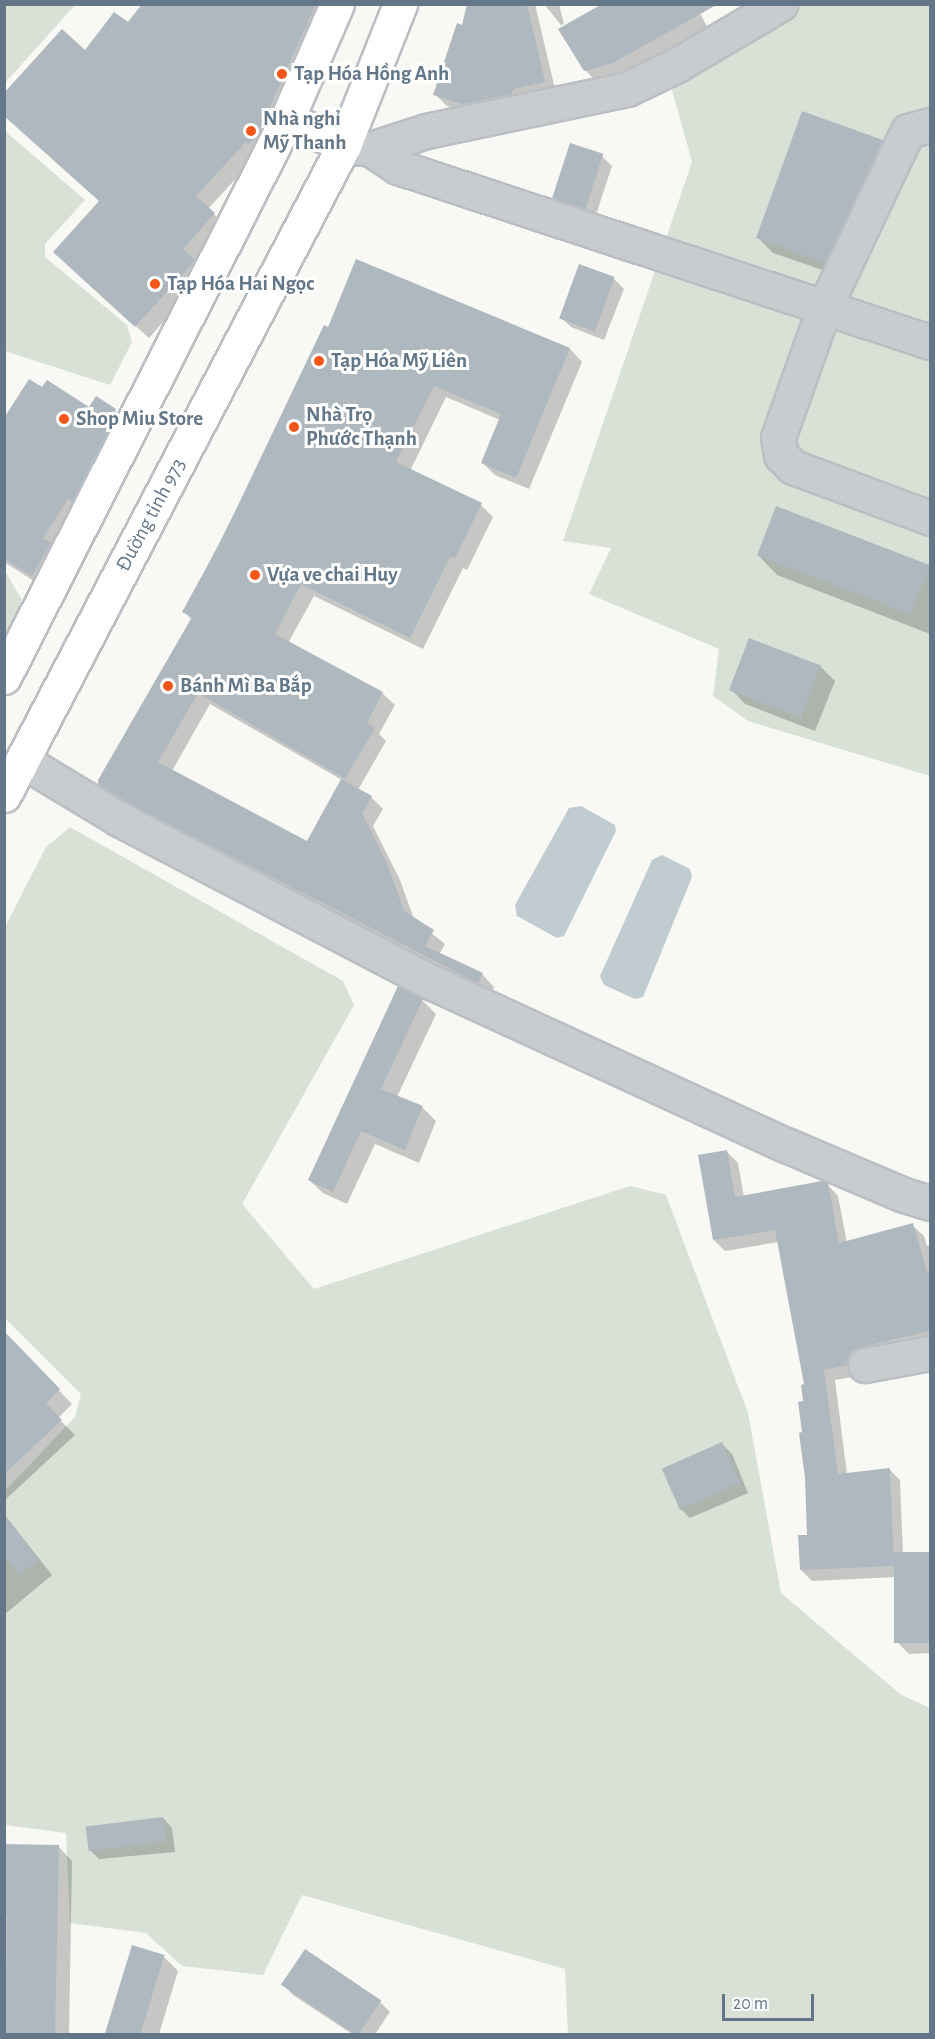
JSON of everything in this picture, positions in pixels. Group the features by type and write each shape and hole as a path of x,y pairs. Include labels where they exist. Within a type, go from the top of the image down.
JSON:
{"main road":[{"path":"4,677 287,119 337,4"},
{"name":"Đường tỉnh 973","path":"13,780 358,147 400,4"},
{"path":"287,119 358,147"}],"street":[{"path":"358,147 426,130 627,90 677,64 780,4"},
{"path":"930,125 908,131 824,308 778,438 781,455 793,467 930,518"},
{"path":"358,147 398,167 930,342"},
{"path":"13,780 119,819 433,983 786,1145 904,1195 930,1203"},
{"path":"865,1365 930,1353"}],"shaded area":[{"path":"4,5 75,5 5,83"},
{"path":"803,5 930,5 930,776 748,721 713,696 719,649 589,594 611,548 563,541 692,162 672,90 693,69"},
{"path":"4,130 85,200 45,244 45,257 127,325 132,342 110,385 5,351"},
{"path":"5,571 22,600 5,636"},
{"path":"581,806 615,825 616,831 564,936 557,938 517,916 515,905 569,808"},
{"path":"70,827 343,981 354,1005 242,1204 314,1289 630,1186 666,1195 748,1413 781,1593 900,1694 930,1708 930,2034 568,2034 565,1969 302,1895 263,1975 182,1966 146,1933 70,1923 66,1833 5,1825 5,1491 75,1417 81,1394 5,1318 5,927 46,847"},
{"path":"662,855 690,869 692,877 643,997 635,999 604,985 600,976 652,860"}],"building":[{"path":"142,4 316,4 257,136 249,144 246,142 196,196 215,213 183,249 195,260 194,262 135,327 53,252 99,201 4,116 4,93 62,29 85,50 114,12 128,22"},
{"path":"467,4 527,4 545,82 514,89 511,94 462,104 433,95 457,23 462,25"},
{"path":"602,4 718,4 613,63 584,71 558,29"},
{"path":"802,111 883,140 825,263 756,238"},
{"path":"570,143 603,154 585,209 552,198"},
{"path":"356,259 570,348 516,478 481,463 501,414 434,386 396,462 482,503 455,558 450,557 410,638 301,584 275,634 383,692 367,723 375,728 345,779 198,693 158,762 307,841 341,779 372,796 362,813 388,866 404,911 434,930 425,946 483,973 478,983 128,803 98,784 98,780 192,617 182,612 221,541 324,325 328,327"},
{"path":"579,264 615,277 595,331 559,319"},
{"path":"29,379 42,387 47,380 89,407 96,396 116,409 110,420 113,422 72,502 68,499 43,538 51,543 32,576 4,559 4,418"},
{"path":"776,506 930,565 911,615 757,555"},
{"path":"749,638 821,666 801,718 729,690"},
{"path":"398,986 423,999 381,1089 423,1106 405,1150 361,1131 333,1192 308,1180"},
{"path":"727,1150 735,1197 822,1181 828,1183 839,1243 913,1223 927,1272 930,1271 930,1331 861,1347 852,1351 847,1365 824,1370 838,1474 890,1468 894,1566 800,1570 798,1535 807,1535 805,1478 799,1433 802,1432 798,1402 803,1401 801,1385 804,1384 775,1230 713,1240 698,1155"},
{"path":"4,1331 60,1389 46,1403 62,1420 4,1474"},
{"path":"722,1442 740,1483 680,1510 662,1469"},
{"path":"4,1515 39,1560 19,1576 4,1557"},
{"path":"894,1552 930,1552 930,1643 894,1643"},
{"path":"163,1817 166,1842 89,1851 86,1827"},
{"path":"4,1844 59,1845 55,2034 5,2034 7,1917 4,1917"},
{"path":"132,1945 165,1955 140,2034 105,2034"},
{"path":"305,1949 381,2000 359,2034 354,2034 281,1985"}],"place":[{"name":"Tạp Hóa Hồng Anh","path":"282,74"},
{"name":"Nhà nghỉ Mỹ Thanh","path":"251,131"},
{"name":"Tạp Hóa Hai Ngọc","path":"155,284"},
{"name":"Tạp Hóa Mỹ Liên","path":"319,361"},
{"name":"Shop Miu Store","path":"64,419"},
{"name":"Nhà Trọ Phước Thạnh","path":"294,427"},
{"name":"Vựa ve chai Huy","path":"255,575"},
{"name":"Bánh Mì Ba Bắp","path":"168,686"}]}
